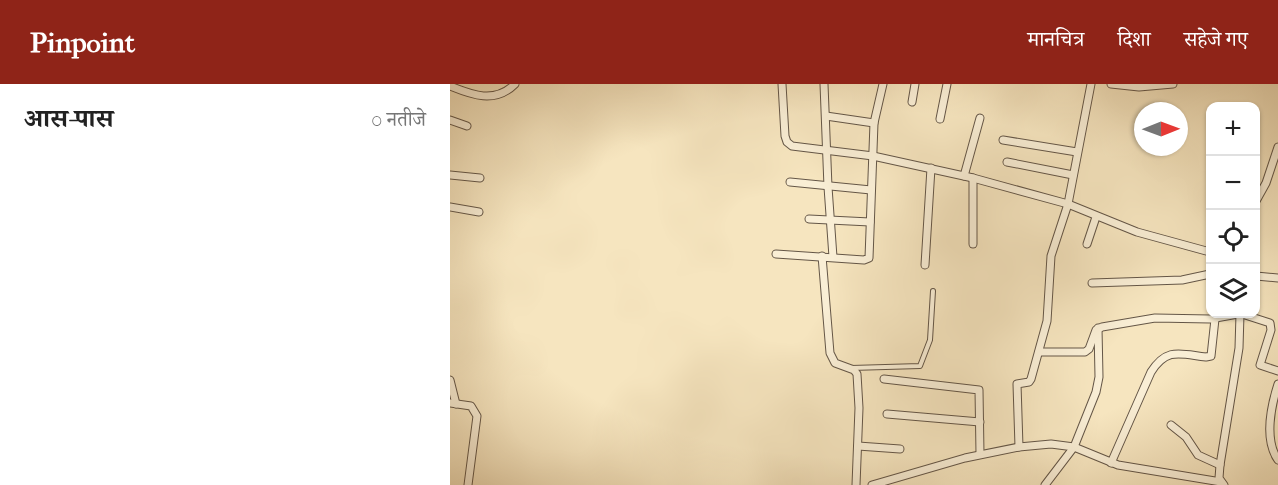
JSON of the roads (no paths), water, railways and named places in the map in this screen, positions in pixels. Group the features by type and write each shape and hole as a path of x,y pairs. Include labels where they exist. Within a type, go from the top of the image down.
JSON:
{"street":[{"path":"450,86 481,97 506,91 515,84"},
{"path":"782,84 784,128 787,142 792,146 873,156 973,178 1068,204 1137,232 1206,251"},
{"path":"825,84 833,257"},
{"path":"776,254 867,260 870,254 874,123 883,84"},
{"path":"912,102 915,84"},
{"path":"940,119 946,84"},
{"path":"1019,447 1017,384 1030,381 1039,352 1047,315 1051,256 1068,204 1091,84"},
{"path":"1111,84 1173,84"},
{"path":"826,116 874,123"},
{"path":"964,176 980,118"},
{"path":"450,120 467,126"},
{"path":"1003,140 1077,152"},
{"path":"1260,194 1278,147"},
{"path":"1007,162 1072,175"},
{"path":"925,265 931,168"},
{"path":"450,175 480,178"},
{"path":"973,178 973,244"},
{"path":"790,182 871,190"},
{"path":"450,207 479,212"},
{"path":"1088,244 1096,217"},
{"path":"809,219 870,222"},
{"path":"822,256 830,353 835,363 854,370 858,378 856,485"},
{"path":"1092,283 1182,280 1206,275"},
{"path":"1260,276 1278,278"},
{"path":"1039,352 1085,352 1089,349 1098,328 1155,318 1220,318"},
{"path":"872,485 980,454 1051,444 1074,447 1111,463 1222,484 1219,475 1220,465 1239,348 1240,318"},
{"path":"1253,318 1270,323 1271,330 1260,365 1278,370"},
{"path":"1111,463 1157,363 1162,357 1173,353 1211,356 1215,319"},
{"path":"1045,485 1074,447 1098,383 1098,328"},
{"path":"884,379 976,389 980,395 980,454"},
{"path":"450,380 453,403 471,406 477,416 468,485"},
{"path":"1278,384 1270,430 1272,449 1278,460"},
{"path":"887,414 980,422"},
{"path":"1171,425 1188,440 1195,452 1220,465"},
{"path":"858,446 900,449"}],"lane":[{"path":"850,368 920,366 929,346 933,291"}]}
